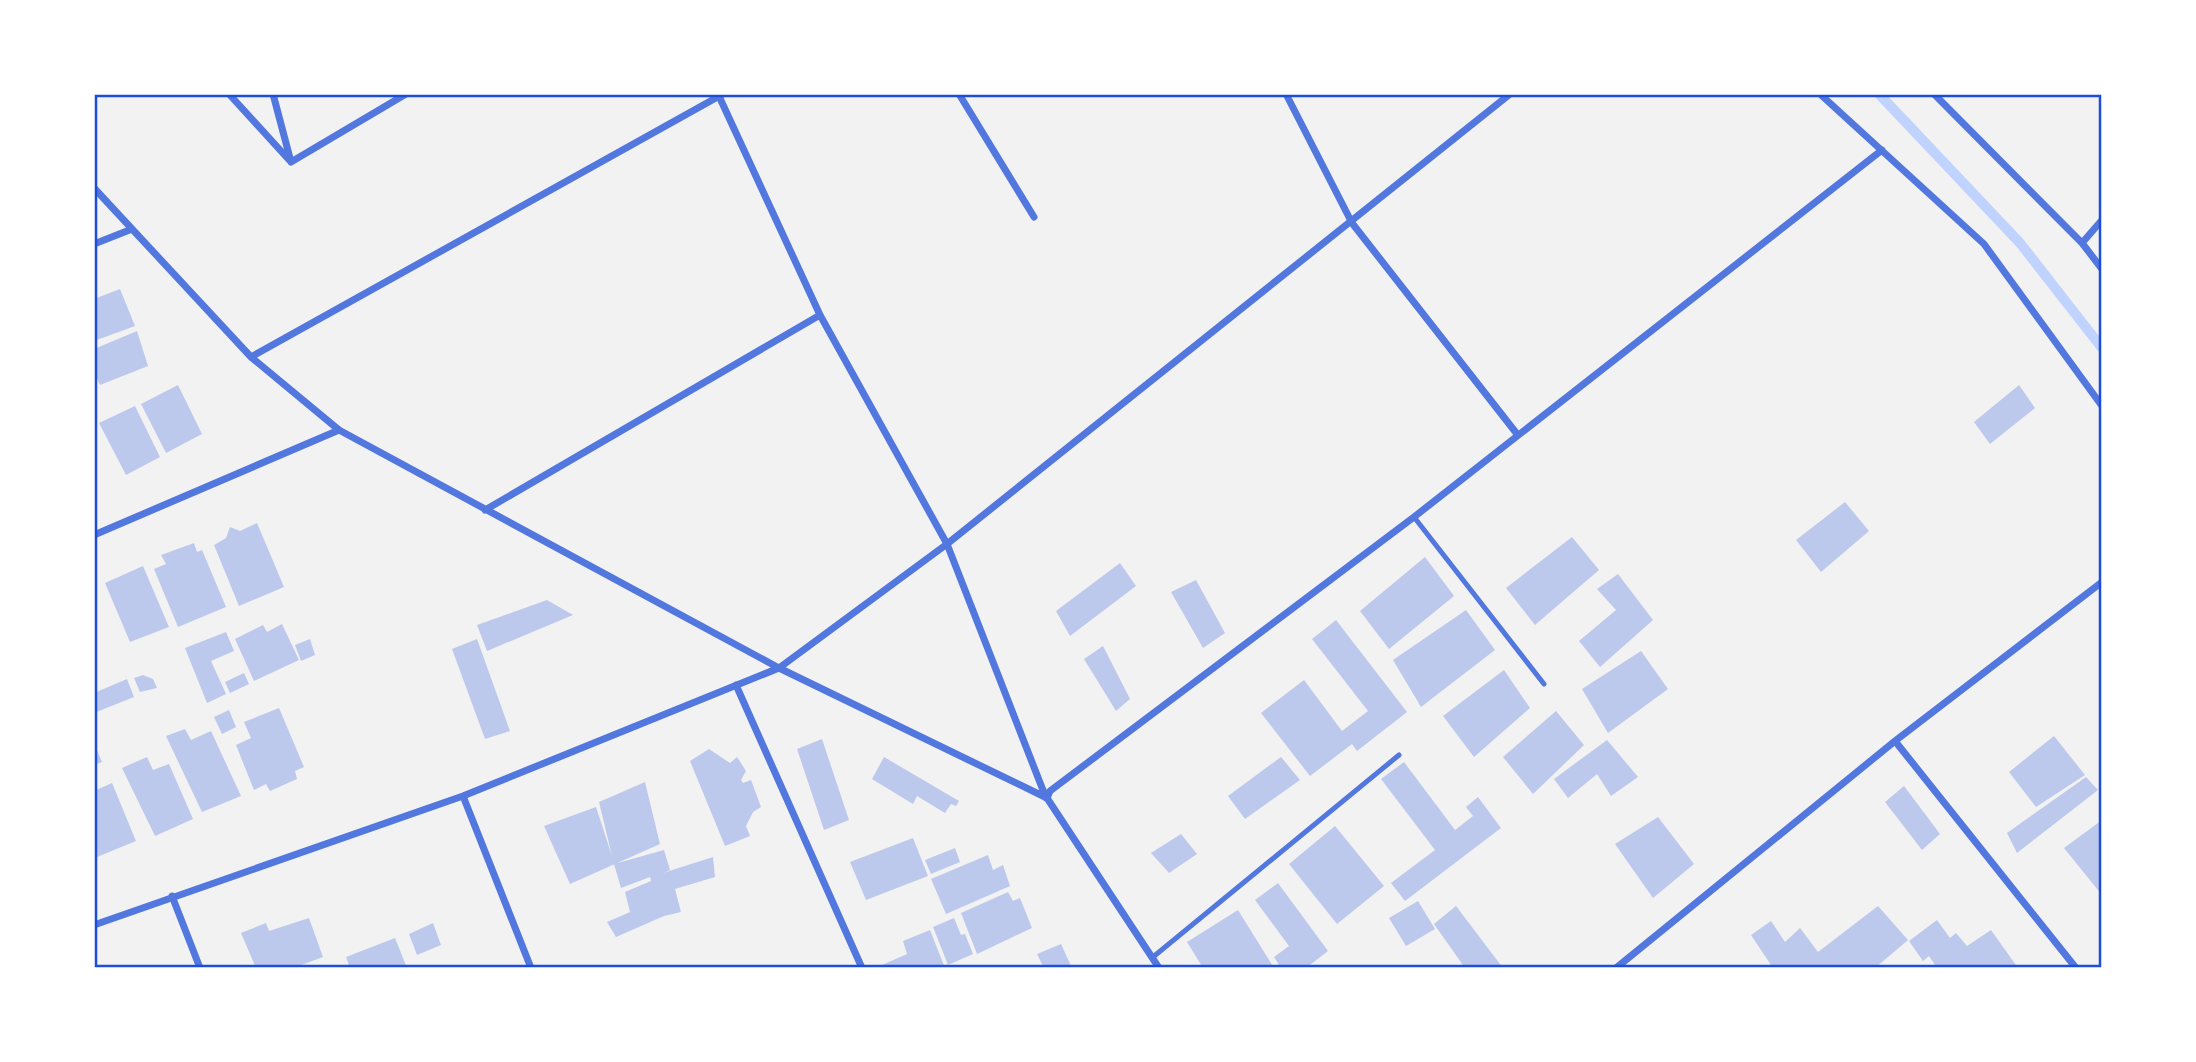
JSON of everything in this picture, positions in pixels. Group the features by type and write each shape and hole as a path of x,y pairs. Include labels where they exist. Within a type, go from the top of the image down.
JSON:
{"street":[{"path":"229,94 291,162"},
{"path":"273,94 291,162"},
{"path":"291,162 407,94"},
{"path":"960,94 1034,217"},
{"path":"1286,94 1352,223 1517,434"},
{"path":"94,925 463,796 779,668 947,544 1352,223 1510,94"},
{"path":"1820,94 1984,244 2102,406"},
{"path":"1934,94 2082,243 2102,269"},
{"path":"251,357 720,95 820,315 947,544 1046,798 1159,968"},
{"path":"1046,798 1050,791 1414,517 1882,150"},
{"path":"94,188 251,357 339,430 779,668 1046,798"},
{"path":"2082,243 2102,220"},
{"path":"94,244 132,229"},
{"path":"485,510 820,315"},
{"path":"94,535 339,430"},
{"path":"1616,968 1895,741 2100,586"},
{"path":"736,685 862,968"},
{"path":"1895,741 2076,968"},
{"path":"463,796 531,968"},
{"path":"172,896 200,968"}],"lane":[{"path":"1414,517 1544,684"},
{"path":"1153,957 1399,755"}],"building":[{"path":"120,289 135,326 94,341 94,299"},
{"path":"137,331 148,366 100,385 94,371 94,349"},
{"path":"178,385 202,434 166,453 141,404"},
{"path":"2019,385 2035,408 1990,444 1974,422"},
{"path":"135,406 160,457 126,475 99,423"},
{"path":"1845,502 1869,531 1821,572 1796,540"},
{"path":"257,523 284,587 239,606 214,545 226,538 230,527 240,531"},
{"path":"1572,537 1599,570 1535,625 1506,588"},
{"path":"194,543 197,552 202,550 226,607 178,627 154,569 166,564 161,555"},
{"path":"1425,557 1454,596 1389,649 1360,611"},
{"path":"1120,563 1136,586 1070,636 1056,611"},
{"path":"143,566 169,627 130,642 105,583"},
{"path":"1618,574 1653,620 1600,667 1579,641 1616,610 1597,589"},
{"path":"1196,580 1225,633 1203,648 1171,592"},
{"path":"547,600 573,615 487,651 477,625"},
{"path":"1466,610 1495,650 1421,707 1393,660"},
{"path":"1336,620 1407,712 1357,751 1352,744 1310,776 1261,713 1304,680 1342,731 1368,711 1312,639"},
{"path":"282,624 299,660 254,681 235,639 263,625 267,632"},
{"path":"226,632 234,651 211,661 226,694 207,703 185,648"},
{"path":"310,639 315,655 301,661 295,645"},
{"path":"477,639 510,731 485,739 452,649"},
{"path":"1103,646 1130,699 1116,711 1084,659"},
{"path":"1641,651 1668,689 1608,733 1582,689"},
{"path":"1504,670 1530,708 1474,757 1443,716"},
{"path":"244,673 249,684 230,693 225,682"},
{"path":"143,675 153,679 157,688 140,692 134,678"},
{"path":"127,679 134,697 94,713 94,693"},
{"path":"279,708 304,767 295,771 297,779 270,791 266,784 254,790 236,745 251,738 244,722"},
{"path":"229,710 236,727 222,734 214,717"},
{"path":"1556,711 1584,745 1533,794 1503,757"},
{"path":"185,729 191,740 211,731 241,796 202,812 166,736"},
{"path":"2054,736 2085,775 2036,807 2009,772"},
{"path":"822,739 849,820 824,830 797,749"},
{"path":"1607,740 1638,777 1611,796 1597,774 1568,798 1554,779"},
{"path":"94,743 102,762 94,765"},
{"path":"709,749 730,763 737,757 746,771 741,780 743,783 751,780 761,807 753,812 746,826 750,836 725,846 690,761"},
{"path":"147,757 153,770 169,764 193,819 155,836 122,768"},
{"path":"884,757 959,801 956,806 951,804 945,813 917,796 913,804 872,779"},
{"path":"1281,757 1300,780 1245,819 1228,796"},
{"path":"1404,762 1455,830 1473,816 1466,807 1478,797 1501,828 1405,901 1391,883 1435,850 1381,779"},
{"path":"2086,777 2098,790 2017,853 2007,833"},
{"path":"645,782 660,844 570,884 544,826 596,807 612,856 599,802"},
{"path":"112,783 136,841 97,857 94,791"},
{"path":"1904,786 1940,834 1922,850 1885,802"},
{"path":"1658,817 1694,864 1653,898 1615,844"},
{"path":"2102,820 2102,895 2064,848"},
{"path":"1335,826 1384,886 1337,924 1289,864"},
{"path":"1181,834 1197,854 1169,873 1151,853"},
{"path":"913,838 928,876 866,900 850,862"},
{"path":"955,848 960,862 931,874 925,860"},
{"path":"664,850 670,870 663,873 713,857 715,877 675,889 681,912 664,916 616,937 607,922 630,912 625,892 651,881 650,877 621,888 614,864"},
{"path":"988,855 993,870 1003,865 1010,886 946,914 931,879"},
{"path":"1278,883 1328,951 1306,968 1281,968 1274,957 1289,946 1255,900"},
{"path":"1008,892 1013,901 1020,898 1032,928 977,954 961,913"},
{"path":"1418,901 1435,929 1406,946 1389,918"},
{"path":"1456,906 1503,968 1465,968 1434,924"},
{"path":"1878,906 1908,940 1875,968 1773,968 1751,935 1771,921 1785,942 1800,928 1818,952"},
{"path":"1238,910 1274,968 1203,968 1187,942"},
{"path":"309,918 323,957 293,968 256,968 241,933 266,923 269,931"},
{"path":"954,918 961,935 965,934 973,954 948,965 933,927"},
{"path":"1937,920 1950,938 1956,933 1967,946 1991,930 2018,968 1937,968 1929,956 1923,961 1909,941"},
{"path":"433,923 441,945 417,955 409,934"},
{"path":"930,930 945,968 875,968 907,954 903,941"},
{"path":"395,938 407,968 350,968 346,957"},
{"path":"1061,944 1072,968 1044,968 1037,954"}],"waterway":[{"path":"1879,94 2020,243 2102,348"}]}
